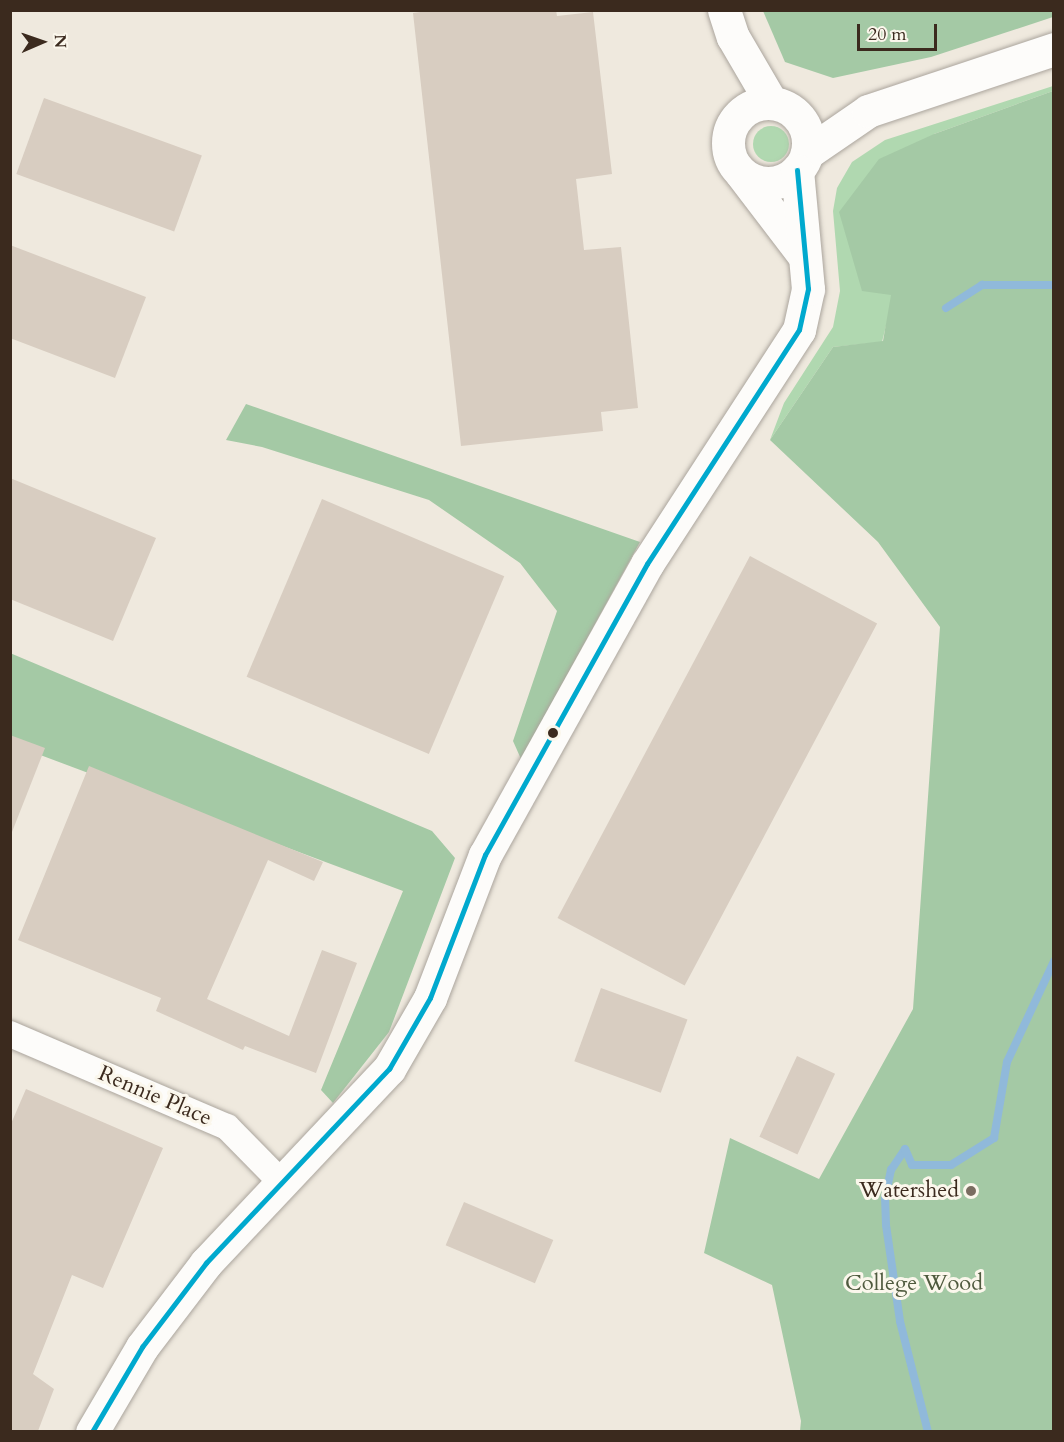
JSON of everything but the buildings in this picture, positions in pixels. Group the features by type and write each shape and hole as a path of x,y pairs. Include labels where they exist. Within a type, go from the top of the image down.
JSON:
{"street":[{"path":"92,1431 149,1338 206,1263 389,1069 430,998 497,834 647,564 799,330 808,289 802,253 802,162 807,129 782,106 729,24"},
{"path":"729,24 732,124 727,141 731,159 802,253"},
{"path":"741,173 759,182 780,182 868,111 1053,49"},
{"path":"732,124 748,107 782,106 868,111"},
{"name":"Rennie Place","path":"10,1034 227,1127 282,1183"}],"green space":[{"path":"1053,10 1053,17 931,57 833,78 785,62 763,11"},
{"path":"1053,86 1053,91 934,134 882,342 833,347 770,440 784,403 833,327 840,291 833,211 837,188 852,162 885,140"},
{"name":"College Wood","path":"1053,91 1053,1431 800,1431 801,1421 772,1285 704,1253 730,1138 819,1179 913,1009 940,627 878,542 770,440 833,347 883,341 891,295 862,291 839,212 879,159 934,134"},
{"path":"771,126 784,131 789,144 784,157 771,162 758,157 753,144 758,131"},
{"path":"246,404 640,542 521,759 513,741 557,611 520,563 429,500 262,447 226,440"},
{"path":"10,653 432,831 455,858 389,1032 333,1103 321,1090 403,891 11,744"}],"waterway":[{"path":"946,308 982,285 1054,285"},
{"path":"928,1432 900,1321 886,1225 885,1198 891,1170 905,1149 912,1165 951,1165 994,1138 1007,1062 1054,961"}],"transit line":[{"path":"92,1432 142,1347 206,1263 389,1069 430,998 485,855 647,564 799,330 808,289 797,171"}],"place":[{"name":"Watershed","path":"971,1191"}]}
